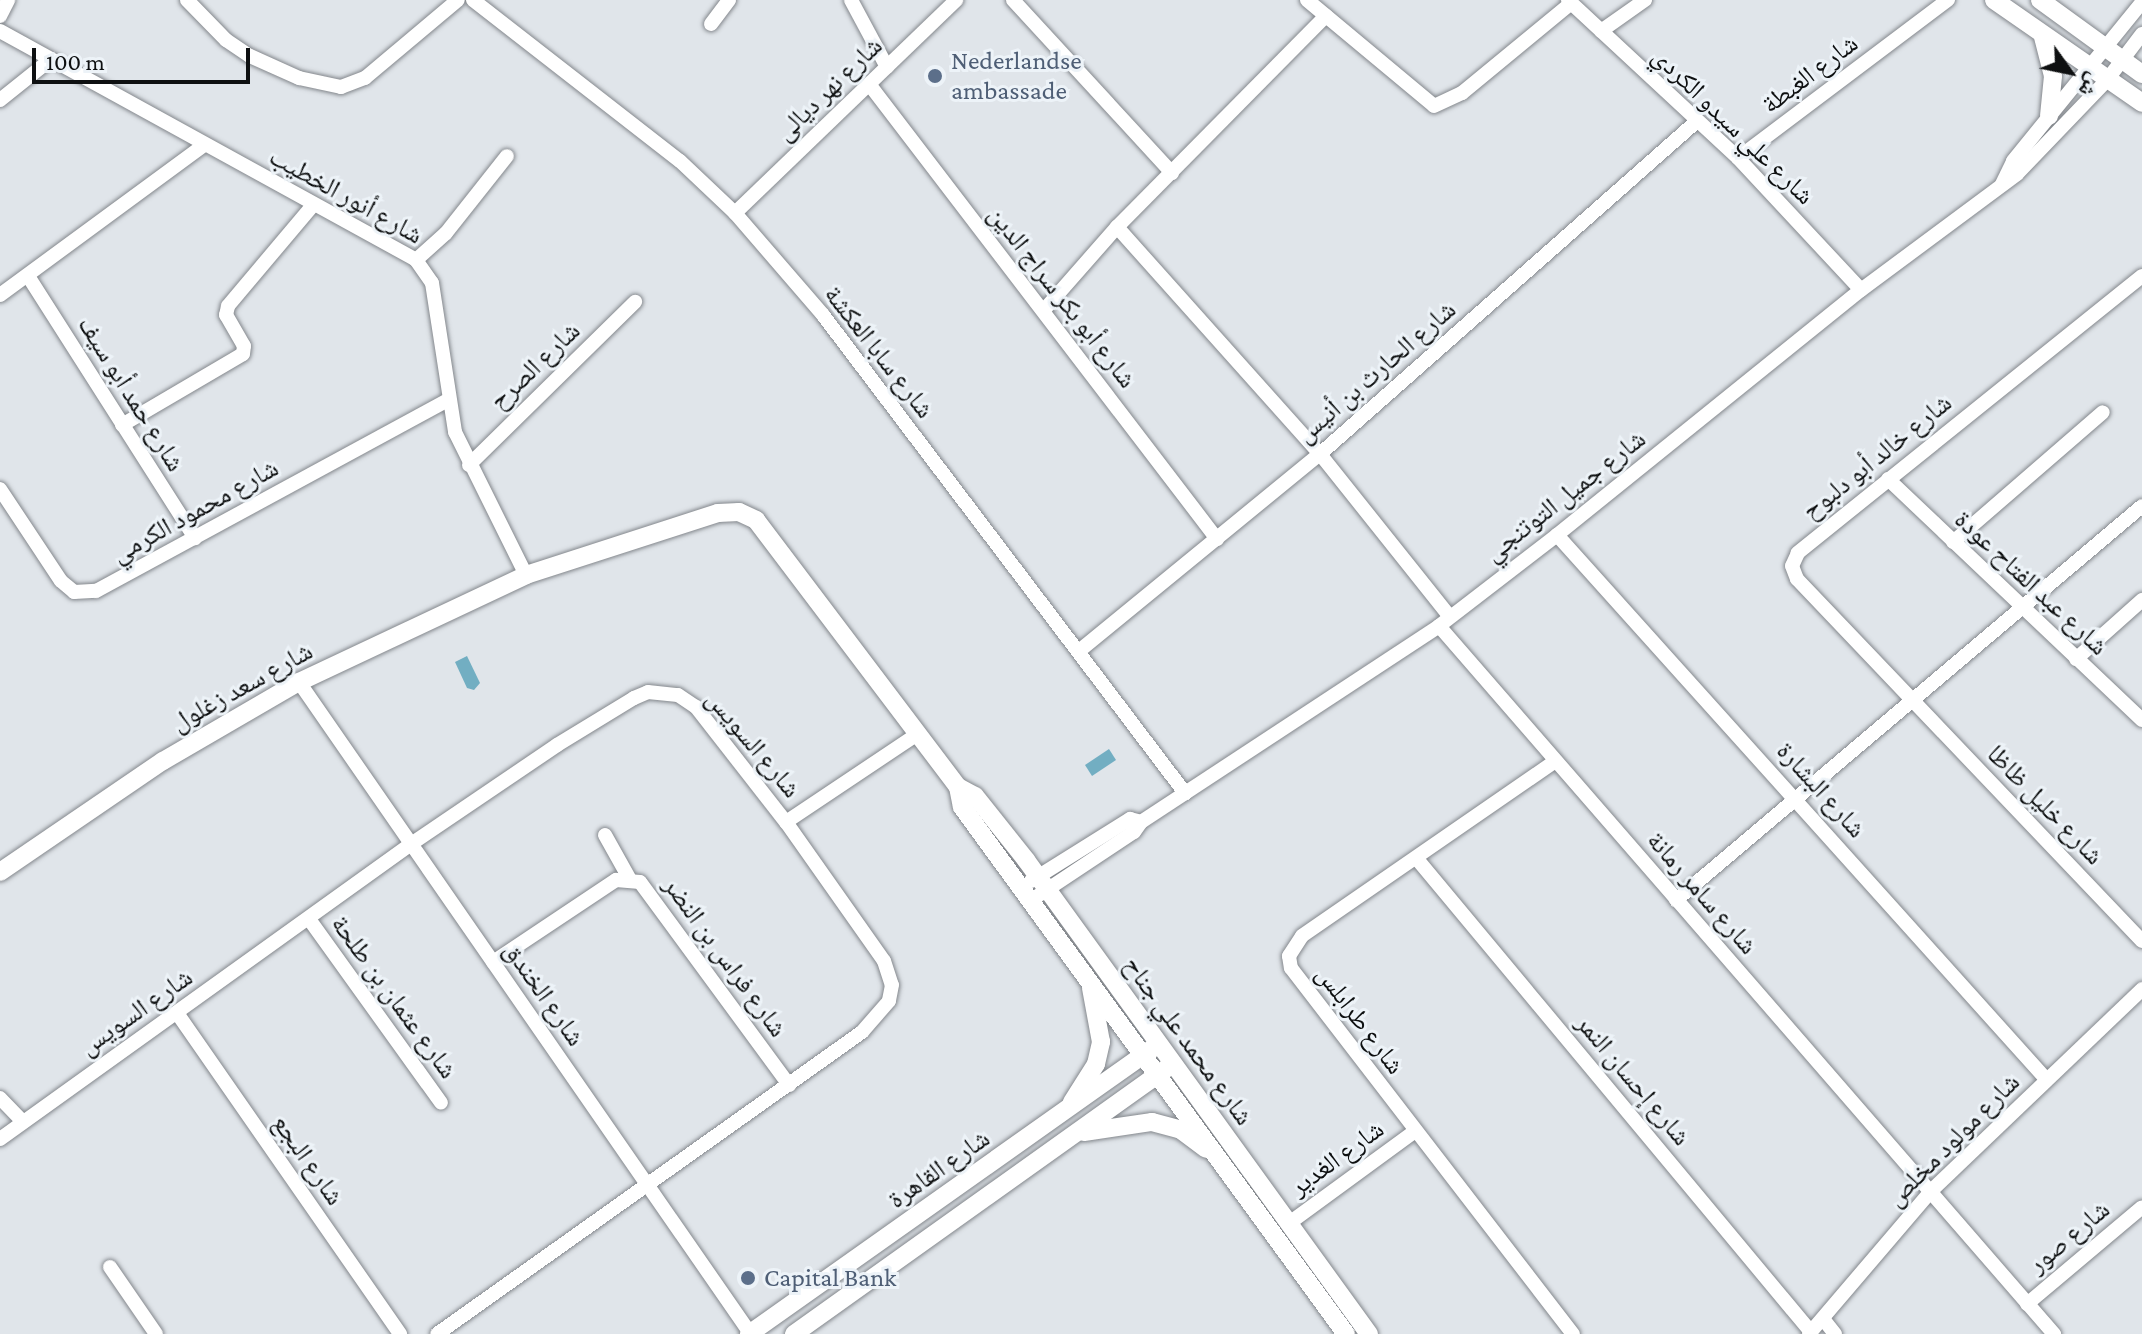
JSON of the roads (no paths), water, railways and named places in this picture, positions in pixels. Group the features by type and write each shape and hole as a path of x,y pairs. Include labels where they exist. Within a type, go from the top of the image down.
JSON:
{"main road":[{"path":"1994,0 2142,103"},
{"path":"2040,0 2142,74"},
{"path":"2043,37 2053,76 2049,116"},
{"name":"شارع محمد علي جناح","path":"526,575 718,513 739,512 756,520 958,787 962,807 1036,888 1346,1334"},
{"name":"شارع سعد زغلول","path":"0,872 163,761 299,682 526,575"},
{"name":"شارع محمد علي جناح","path":"1036,888 1089,978 1151,1050"},
{"path":"1066,1112 1096,1064 1101,1042 1089,978"},
{"name":"شارع القاهرة","path":"750,1334 1151,1050"},
{"name":"شارع محمد علي جناح","path":"1165,1070 1288,1224 1369,1334"},
{"name":"شارع القاهرة","path":"794,1334 1165,1070"},
{"path":"1081,1132 1165,1124 1195,1139 1230,1169"}],"street":[{"path":"0,16 8,0"},
{"path":"187,0 226,40 250,56 299,78 341,87 365,78 458,0"},
{"name":"شارع سابا العكشة","path":"473,0 680,161 735,213 823,315 1185,793"},
{"path":"711,24 729,0"},
{"path":"851,0 887,67"},
{"name":"شارع نهر ديالى","path":"735,213 956,0"},
{"path":"1013,0 1172,173"},
{"path":"1307,0 1434,106 1462,93 1569,2"},
{"path":"1601,31 1645,0"},
{"name":"شارع الغبطة","path":"1738,158 1948,0"},
{"name":"شارع علي سيدو الكردي","path":"1569,2 1738,158 1861,290"},
{"name":"شارع جميل التوتنجي","path":"2002,184 2008,168 2142,2"},
{"path":"1044,310 1117,227 1326,16"},
{"name":"شارع أنور الخطيب","path":"0,31 416,260 432,283 448,400 469,465 526,575"},
{"name":"شارع جميل التوتنجي","path":"1036,888 1134,832 1141,822 1444,622 1557,535 1861,290 2002,184 2107,80 2142,34"},
{"path":"0,100 50,60"},
{"name":"شارع أبو بكر سراج الدين","path":"869,84 1217,539"},
{"name":"شارع الحارث بن أنيس","path":"1079,651 1320,454 1697,121"},
{"path":"0,295 204,145"},
{"path":"416,260 446,233 507,156"},
{"path":"122,425 243,354 244,346 226,315 228,306 313,205"},
{"name":"شارع سامر رمانة","path":"1117,227 1320,454 1444,622 1554,762 1932,1190 2054,1334"},
{"name":"شارع حمد أبو سيف","path":"28,276 195,538"},
{"name":"شارع خالد أبو دلبوح","path":"1914,702 1797,579 1792,566 1798,553 2142,276"},
{"name":"شارع الصرح","path":"469,465 635,302"},
{"name":"شارع محمود الكرمي","path":"0,489 61,581 80,593 114,583 448,400"},
{"path":"1953,542 2103,412"},
{"name":"شارع عبد الفتاح عودة","path":"1888,479 2142,720"},
{"path":"1676,900 2024,609 2142,506"},
{"path":"0,522 11,508"},
{"name":"شارع البشارة","path":"1557,535 2046,1079"},
{"path":"2076,659 2142,600"},
{"name":"شارع الخندق","path":"299,682 750,1334"},
{"name":"شارع السويس","path":"0,1139 411,844 615,709 660,692 678,695 696,707 786,822 884,961 892,985 880,1016 789,1085 646,1183 437,1334"},
{"name":"شارع خليل ظاظا","path":"1914,702 2142,941"},
{"path":"786,822 916,735"},
{"name":"شارع طرابلس","path":"1554,762 1302,936 1289,956 1291,968 1573,1334"},
{"path":"605,835 629,878"},
{"name":"شارع إحسان النمر","path":"1417,859 1810,1333"},
{"name":"شارع فراس بن النضر","path":"493,962 616,880 629,878 640,882 789,1085"},
{"name":"شارع عثمان بن طلحة","path":"309,919 441,1103"},
{"name":"شارع مولود مخلص","path":"1810,1333 1932,1190 2142,989"},
{"name":"شارع البجع","path":"177,1013 400,1334"},
{"path":"0,1098 23,1122"},
{"name":"شارع الغدير","path":"1288,1224 1415,1131"},
{"name":"شارع صور","path":"2027,1304 2142,1207"},
{"path":"110,1267 156,1334"},
{"path":"1824,1320 1835,1334"}],"water":[{"path":"467,656 480,683 474,690 467,688 455,662"},
{"path":"1109,749 1116,760 1092,776 1085,765"}],"place":[{"name":"Nederlandse ambassade","path":"935,76"},
{"name":"Capital Bank","path":"748,1278"}]}
